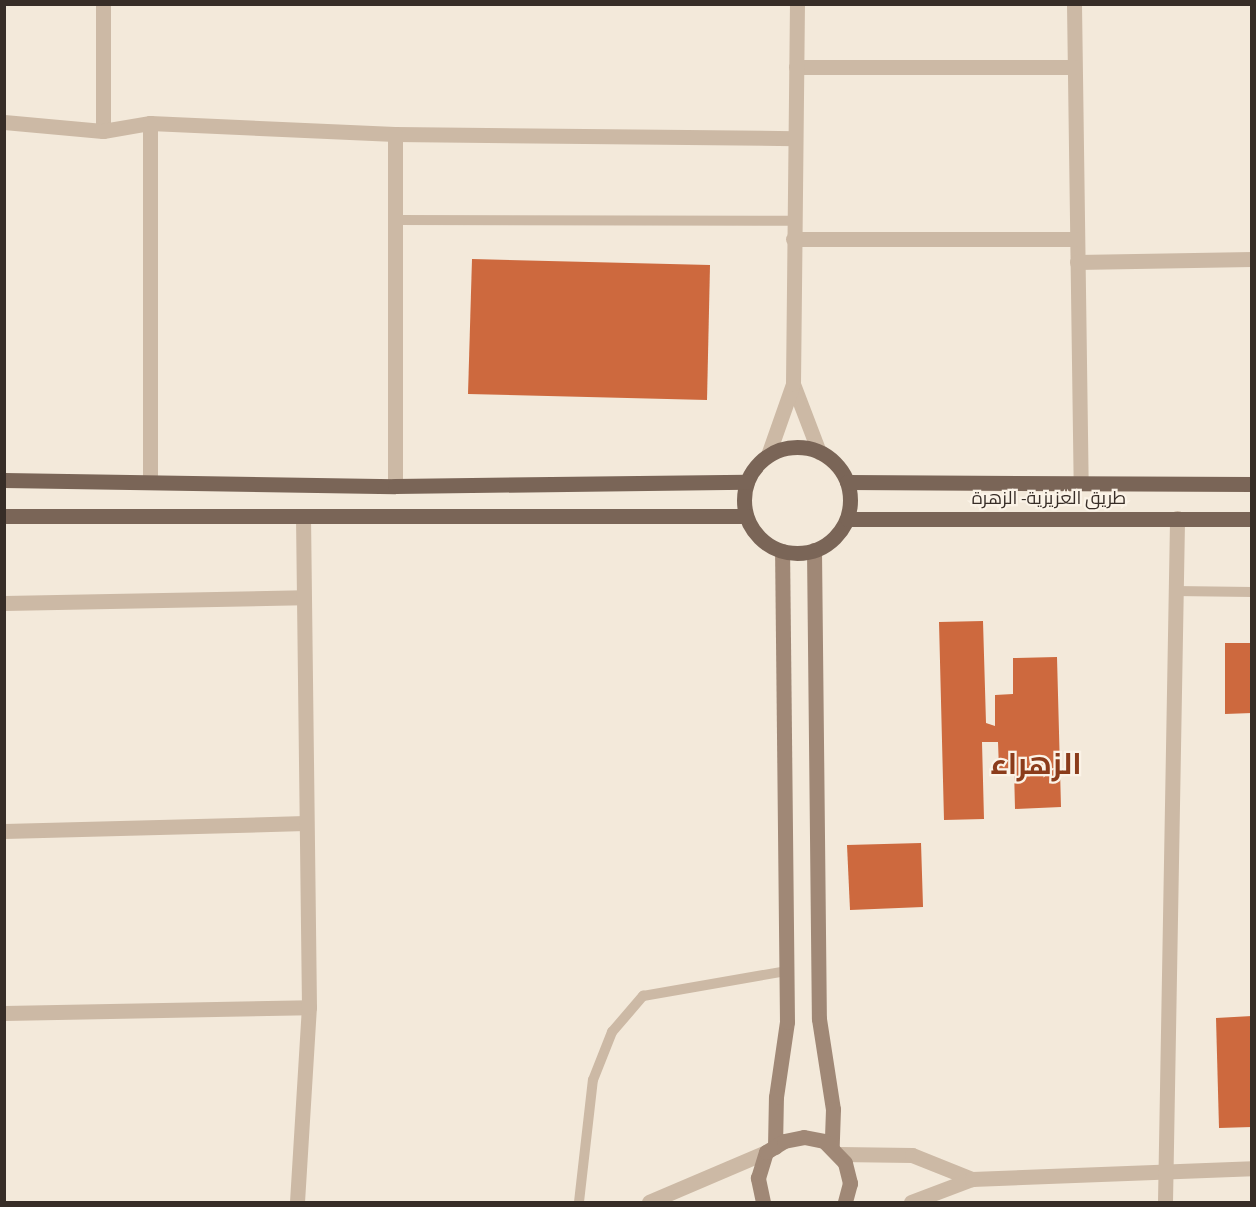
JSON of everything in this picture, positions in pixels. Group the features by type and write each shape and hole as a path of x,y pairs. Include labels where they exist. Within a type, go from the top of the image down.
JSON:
{"main road":[{"path":"784,448 819,452 836,464 847,482 850,501 847,519 834,538 814,550 782,551 760,538 746,516 747,482 768,455 784,448"},
{"path":"4,480 150,479 395,486 747,482"},
{"name":"طريق العزيزية- الزهرة","path":"847,482 1081,481 1251,484"},
{"path":"4,516 746,516"},
{"name":"طريق العزيزية- الزهرة","path":"847,519 1251,519"}],"street":[{"path":"102,4 103,131"},
{"path":"768,455 793,384 792,221 797,4"},
{"path":"1074,4 1081,481"},
{"path":"796,67 1074,67"},
{"path":"4,122 103,131 150,123 395,134 795,138"},
{"path":"150,123 150,479"},
{"path":"395,134 395,486"},
{"path":"793,239 1076,239"},
{"path":"1077,262 1251,259"},
{"path":"793,384 819,452"},
{"path":"297,1203 309,1007 304,823 303,516"},
{"path":"1165,1203 1177,518"},
{"path":"814,550 819,1019 833,1109 836,1150 850,1183 845,1203"},
{"path":"763,1203 758,1178 771,1149 787,1022 782,551"},
{"path":"4,603 303,597"},
{"path":"4,831 304,823"},
{"path":"4,1014 309,1007"},
{"path":"649,1203 771,1149 804,1137 836,1150 912,1155 972,1179"},
{"path":"911,1203 972,1179 1251,1168"}],"lane":[{"path":"395,220 792,221"},
{"path":"1176,591 1251,592"},
{"path":"579,1203 593,1080 612,1032 643,996 786,972"}],"building":[{"path":"472,259 710,265 707,400 468,394"},
{"path":"983,621 986,723 995,726 995,695 1013,694 1013,658 1057,657 1061,807 1015,809 1014,769 999,769 998,742 982,742 984,819 944,820 939,622"},
{"path":"1225,643 1252,643 1252,713 1225,714"},
{"path":"921,843 923,907 850,910 847,845"},
{"path":"1252,1016 1252,1127 1219,1128 1216,1018"}],"district":[{"name":"الزهراء","path":"1036,765"}]}
